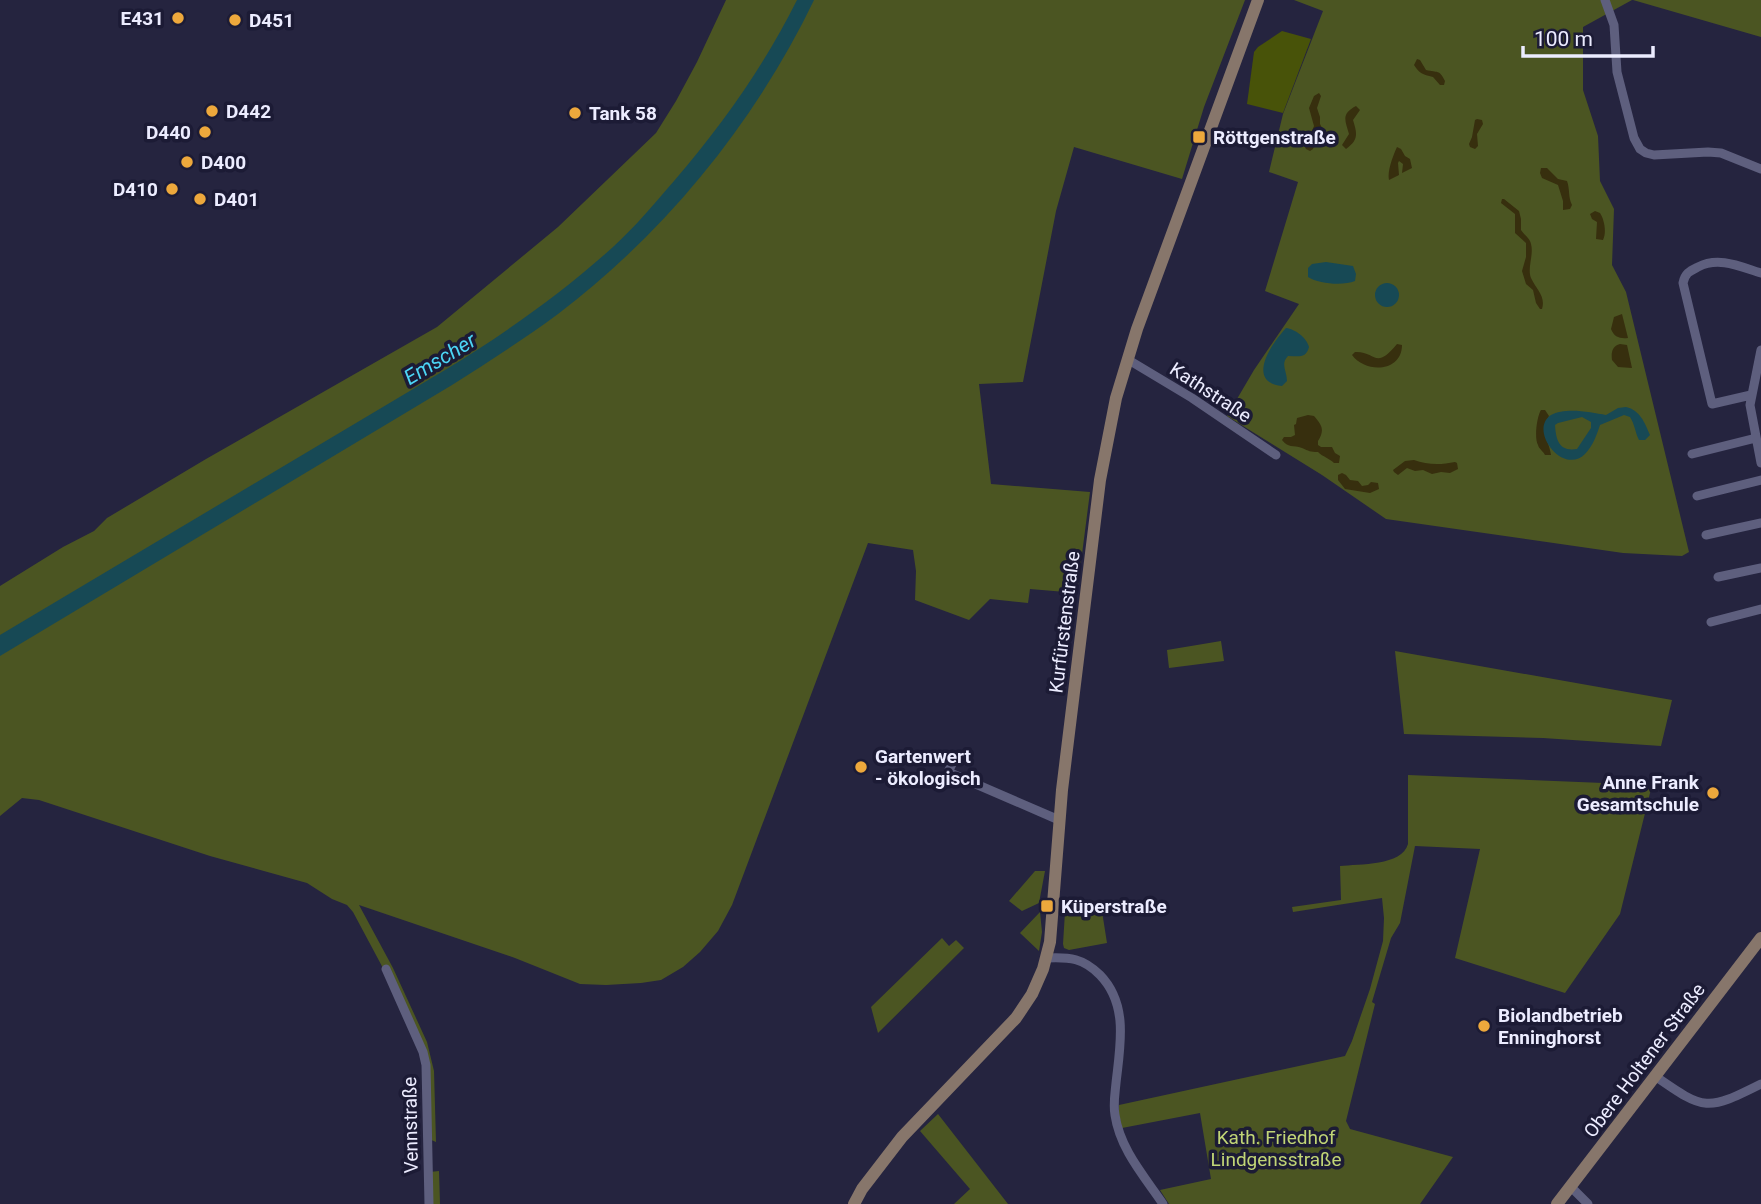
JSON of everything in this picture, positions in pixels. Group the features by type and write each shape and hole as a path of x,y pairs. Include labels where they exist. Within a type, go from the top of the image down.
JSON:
{"main road":[{"name":"Kurfürstenstraße","path":"854,1204 862,1189 908,1130 1016,1018 1032,994 1047,958 1054,905 1059,820 1100,480 1116,398 1127,359 1258,0"},
{"name":"Obere Holtener Straße","path":"1557,1204 1761,939"}],"street":[{"path":"1605,0 1614,25 1617,72 1634,138 1640,149 1654,155 1721,153 1761,169"},
{"path":"1751,395 1713,404 1683,283 1689,272 1712,262 1720,261 1761,273"},
{"path":"1761,350 1758,382 1751,395 1761,463"},
{"name":"Kathstraße","path":"1127,359 1192,398 1276,455"},
{"path":"1692,454 1756,438"},
{"path":"1697,496 1761,480"},
{"path":"1706,536 1761,523"},
{"path":"1718,577 1761,568"},
{"path":"1712,622 1761,609"},
{"path":"952,764 948,772 1059,820"},
{"path":"1047,958 1080,960 1097,972 1113,992 1121,1026 1115,1119 1128,1152 1163,1204"},
{"name":"Vennstraße","path":"386,969 423,1052 426,1065 429,1204"},
{"path":"1655,1076 1685,1098 1709,1104 1729,1100 1761,1084"},
{"path":"1571,1187 1588,1204"}],"green space":[{"path":"726,0 1245,0 1204,107 1182,179 1074,147 1056,211 1023,382 979,384 991,484 1090,492 1077,593 1030,589 1028,603 990,599 969,620 915,600 916,571 913,550 868,543 732,905 718,931 700,952 683,967 661,980 606,985 580,984 515,958 359,905 393,968 427,1042 434,1071 436,1142 429,1139 428,1064 384,970 347,905 307,883 210,856 39,800 22,798 0,816 0,586 94,531 107,518 206,459 437,327 558,227 656,133 697,62"},
{"path":"1294,0 1632,0 1583,27 1583,90 1598,136 1600,181 1614,209 1612,265 1626,292 1689,552 1682,556 1623,553 1386,519 1322,475 1227,416 1254,370 1299,304 1265,291 1298,182 1269,172 1283,114 1323,11"},
{"path":"1633,0 1761,0 1761,37"},
{"path":"1282,31 1311,39 1283,113 1247,104 1254,52"},
{"path":"1221,641 1224,661 1169,668 1167,650"},
{"path":"1395,651 1672,700 1661,746 1543,738 1404,734"},
{"name":"Kath. Friedhof Lindgensstraße","path":"1408,775 1652,785 1620,914 1565,993 1455,958 1480,849 1415,846 1400,923 1391,938 1372,1002 1375,1004 1346,1121 1350,1129 1453,1157 1420,1204 1169,1204 1160,1190 1211,1179 1200,1113 1122,1128 1119,1105 1345,1056 1370,989 1383,941 1382,898 1293,912 1292,907 1341,900 1340,866 1389,860 1404,851 1408,844"},
{"path":"1035,871 1045,871 1039,903 1022,911 1009,901"},
{"path":"1101,905 1107,943 1069,950 1064,948 1065,912"},
{"path":"1040,912 1042,932 1039,951 1020,933"},
{"path":"942,938 949,946 956,940 964,948 878,1033 871,1007"},
{"path":"938,1114 1008,1204 954,1204 970,1189 920,1131"},
{"path":"439,1171 440,1204 431,1204 430,1172"}],"sand":[{"path":"1417,59 1426,70 1438,72 1445,81 1444,85 1418,70 1414,65"},
{"path":"1319,93 1321,96 1317,108 1324,132 1315,140 1310,151 1305,147 1314,126 1309,108 1314,96"},
{"path":"1356,106 1360,110 1353,120 1356,136 1346,149 1342,145 1349,134 1345,118"},
{"path":"1477,119 1482,120 1483,124 1477,134 1478,146 1475,149 1469,144"},
{"path":"1397,147 1410,159 1412,168 1402,173 1403,164 1399,161 1399,175 1389,180 1392,159"},
{"path":"1541,168 1547,168 1558,179 1567,181 1572,205 1570,209 1563,210 1558,185 1542,178"},
{"path":"1502,199 1519,211 1521,230 1530,242 1532,253 1530,274 1542,296 1542,309 1536,303 1533,290 1526,284 1522,271 1526,243 1515,233 1515,214 1501,203"},
{"path":"1595,211 1600,213 1604,222 1603,240 1596,239 1597,222 1590,214"},
{"path":"1622,314 1628,338 1618,337 1611,329 1614,317"},
{"path":"1397,344 1402,345 1396,361 1382,367 1366,365 1352,355 1362,352 1380,358"},
{"path":"1627,345 1632,368 1618,367 1612,360 1615,346"},
{"path":"1541,410 1545,410 1549,416 1545,432 1551,455 1545,455 1537,442 1536,427"},
{"path":"1314,416 1322,428 1318,445 1332,447 1340,456 1339,463 1334,463 1318,452 1289,445 1282,440 1295,435 1294,425 1297,418"},
{"path":"1405,461 1434,464 1455,462 1458,469 1450,473 1432,474 1407,468 1398,475 1394,472 1393,470"},
{"path":"1342,473 1362,486 1371,482 1378,483 1379,489 1370,493 1345,489 1338,480 1338,475"}],"shaded area":[{"path":"797,0 814,0 765,89 736,131 671,211 598,282 558,314 452,385 0,656 0,635 445,370 510,328 573,281 637,223 709,138 756,72"},
{"path":"1326,262 1353,266 1355,281 1331,283 1308,277 1308,268 1312,264"},
{"path":"1387,283 1395,287 1399,295 1395,303 1387,307 1379,303 1375,295 1379,287"},
{"path":"1286,328 1300,334 1309,347 1304,355 1288,356 1284,365 1287,381 1282,386 1271,383 1263,370 1269,352"},
{"path":"1626,407 1638,414 1650,435 1645,440 1639,440 1630,417 1624,415 1600,425 1590,447 1576,459 1559,455 1546,440 1545,422 1551,415 1571,411 1606,415","holes":["1582,417 1591,422 1591,428 1577,449 1562,447 1556,436 1555,425"]}],"place":[{"name":"E431","path":"178,18"},
{"name":"D451","path":"235,20"},
{"name":"D442","path":"212,111"},
{"name":"Tank 58","path":"575,113"},
{"name":"D440","path":"205,132"},
{"name":"Röttgenstraße","path":"1199,137"},
{"name":"D400","path":"187,162"},
{"name":"D410","path":"172,189"},
{"name":"D401","path":"200,199"},
{"name":"Gartenwert - ökologisch","path":"861,767"},
{"name":"Anne Frank Gesamtschule","path":"1713,793"},
{"name":"Küperstraße","path":"1047,906"},
{"name":"Biolandbetrieb Enninghorst","path":"1484,1026"}],"water label":[{"name":"Emscher","path":"440,359"}]}
